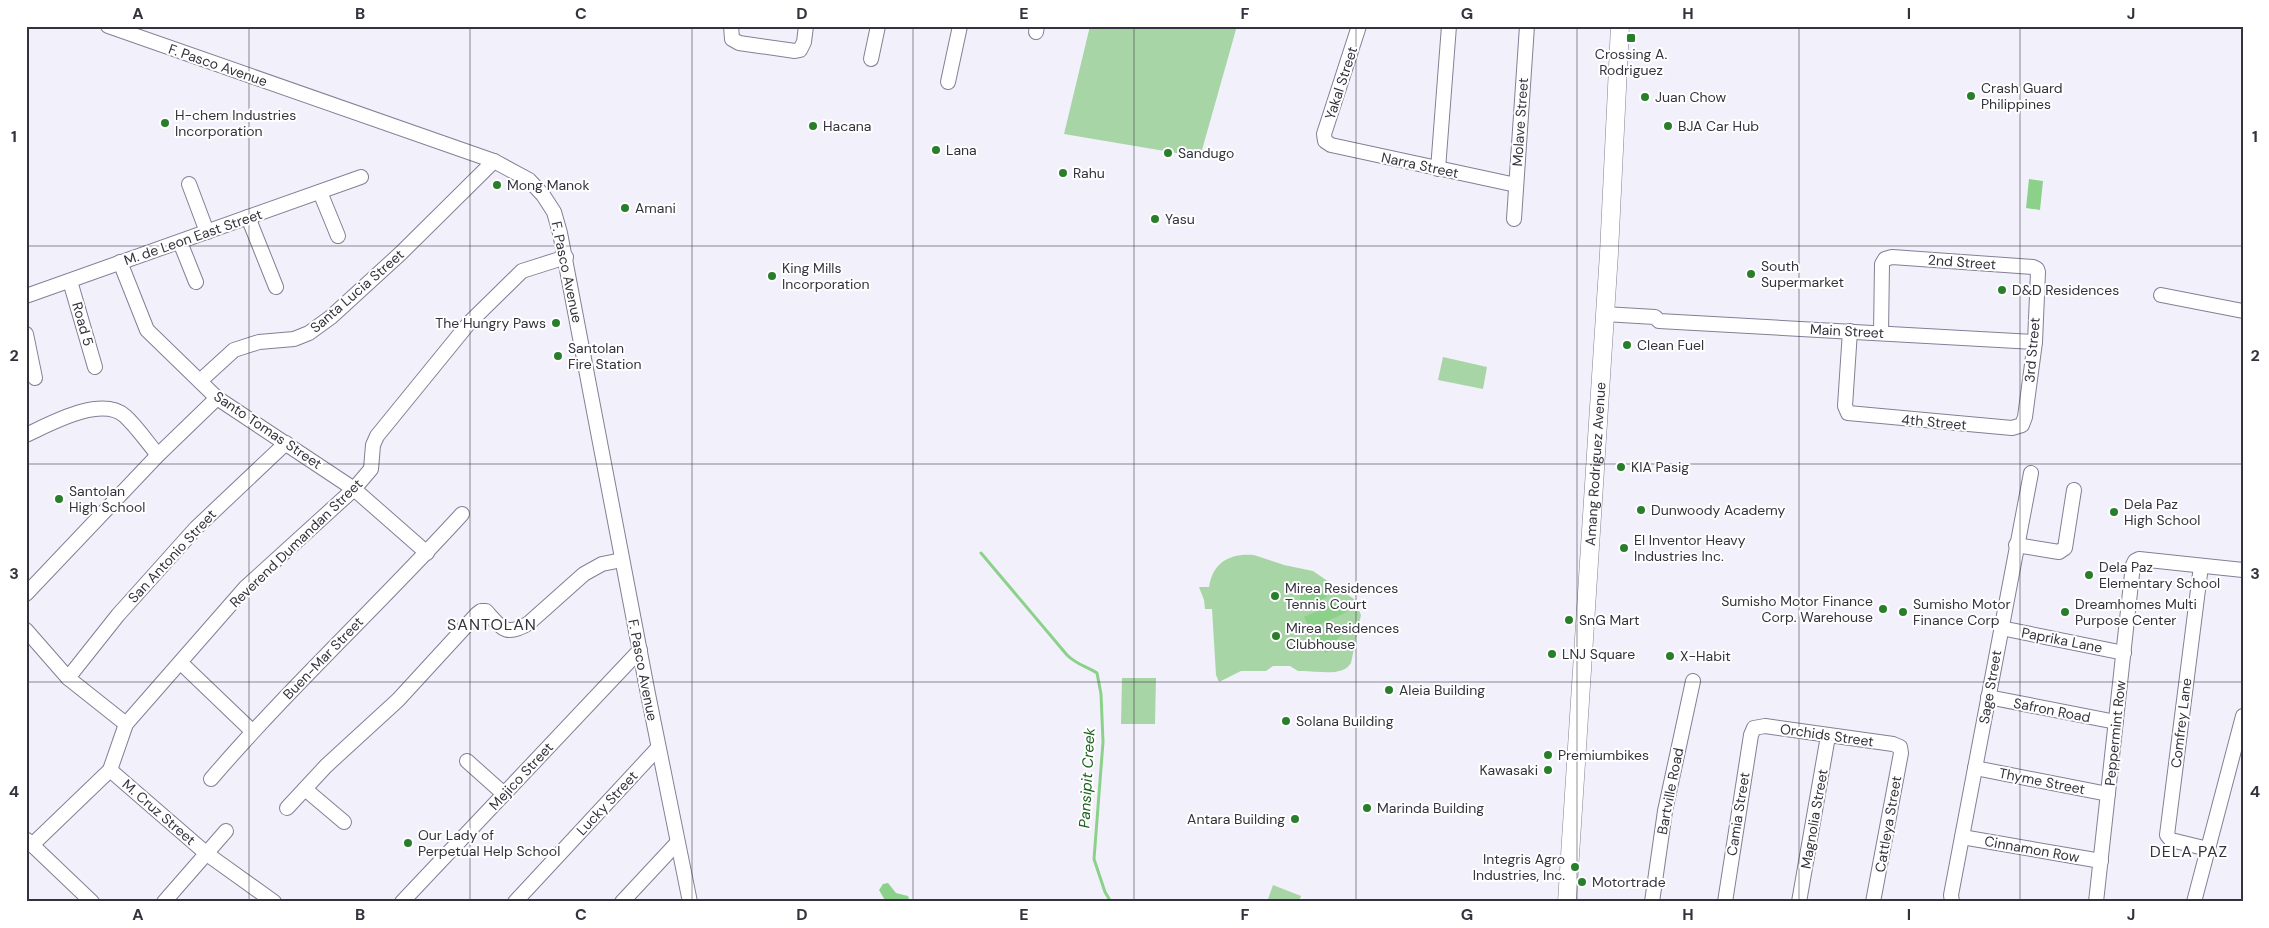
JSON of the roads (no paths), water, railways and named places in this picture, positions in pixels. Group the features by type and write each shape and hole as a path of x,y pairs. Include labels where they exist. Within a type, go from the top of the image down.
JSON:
{"main road":[{"name":"Amang Rodriguez Avenue","path":"1567,902 1609,244 1620,26"}],"street":[{"name":"F. Pasco Avenue","path":"108,26 494,161 530,180 544,195 554,212 566,257 658,748 690,902"},
{"path":"732,33 739,43 795,51 800,50 802,46 806,26"},
{"path":"871,59 878,26"},
{"path":"948,82 960,26"},
{"name":"Yakal Street","path":"1325,141 1324,134 1359,26"},
{"path":"1438,169 1449,26"},
{"name":"Molave Street","path":"1514,219 1527,26"},
{"name":"Narra Street","path":"1325,141 1332,145 1516,185"},
{"name":"Santa Lucia Street","path":"200,381 234,350 260,342 298,338 309,333 331,317 401,253 494,161"},
{"name":"M. de Leon East Street","path":"26,296 360,177"},
{"path":"189,184 207,232"},
{"path":"320,192 338,236"},
{"path":"248,218 276,287"},
{"path":"180,242 196,282"},
{"name":"Reverend Dumandan Street","path":"29,842 110,770 126,724 245,588 354,489 371,469 373,445 377,436 468,322 522,271 566,257"},
{"name":"2nd Street","path":"1880,333 1882,264 1885,259 1892,257 2032,267"},
{"name":"Santo Tomas Street","path":"120,262 147,330 200,381 218,398 354,489 427,553"},
{"name":"3rd Street","path":"2012,428 2022,425 2025,417 2035,342 2038,272 2037,269 2032,267"},
{"name":"Road 5","path":"70,281 95,367"},
{"path":"2161,295 2243,311"},
{"name":"Main Street","path":"1603,318 1653,324 1659,321 2035,342"},
{"name":"4th Street","path":"1850,331 1845,406 1848,413 1856,416 2012,428"},
{"path":"26,334 35,378"},
{"path":"26,594 158,455 218,398"},
{"path":"26,435 69,416 104,407 124,414 158,455"},
{"name":"San Antonio Street","path":"68,678 118,615 196,528 286,443"},
{"name":"Sage Street","path":"1952,902 1951,895 2031,473"},
{"path":"2016,545 2059,552 2065,548 2074,490"},
{"name":"Buen-Mar Street","path":"211,779 252,731 427,553 462,514"},
{"name":"Peppermint Row","path":"2096,902 2133,565 2139,558 2201,566"},
{"path":"287,808 326,766 398,700 481,611 486,611 504,630 511,632 519,630 584,574 602,564 622,560"},
{"path":"2201,566 2243,570"},
{"name":"Comfrey Lane","path":"2201,566 2167,835 2171,840 2208,849"},
{"name":"Paprika Lane","path":"2001,628 2124,653"},
{"path":"26,630 68,678 126,724"},
{"name":"Mejico Street","path":"402,902 640,650"},
{"path":"181,663 252,731"},
{"name":"Bartville Road","path":"1652,902 1664,811 1693,681"},
{"name":"Safron Road","path":"1988,697 2116,722"},
{"path":"2194,902 2243,716"},
{"name":"Orchids Street","path":"1754,728 1765,726 1893,744 1900,747"},
{"name":"Camia Street","path":"1725,902 1751,735 1754,728"},
{"name":"Magnolia Street","path":"1799,902 1828,736"},
{"name":"Cattleya Street","path":"1873,902 1900,747"},
{"name":"Lucky Street","path":"515,902 658,748"},
{"path":"467,761 504,794"},
{"name":"Thyme Street","path":"1975,768 2108,794"},
{"name":"M. Cruz Street","path":"110,770 207,854 274,902"},
{"path":"305,789 344,822"},
{"path":"207,854 226,831"},
{"name":"Cinnamon Row","path":"1962,836 2101,861"},
{"path":"29,842 92,902"},
{"path":"622,902 677,843"},
{"name":"M. Cruz Street","path":"164,902 207,854"}],"waterway":[{"name":"Pansipit Creek","path":"981,553 1067,655 1097,673 1101,694 1103,742 1094,859 1105,892 1111,902"}],"place":[{"name":"Crossing A. Rodriguez","path":"1631,38"},
{"name":"Crash Guard Philippines","path":"1971,96"},
{"name":"Juan Chow","path":"1645,97"},
{"name":"H-chem Industries Incorporation","path":"165,123"},
{"name":"Hacana","path":"813,126"},
{"name":"BJA Car Hub","path":"1668,126"},
{"name":"Lana","path":"936,150"},
{"name":"Sandugo","path":"1168,153"},
{"name":"Rahu","path":"1063,173"},
{"name":"Mong Manok","path":"497,185"},
{"name":"Amani","path":"625,208"},
{"name":"Yasu","path":"1155,219"},
{"name":"South Supermarket","path":"1751,274"},
{"name":"King Mills Incorporation","path":"772,276"},
{"name":"D&D Residences","path":"2002,290"},
{"name":"The Hungry Paws","path":"556,323"},
{"name":"Clean Fuel","path":"1627,345"},
{"name":"Santolan Fire Station","path":"558,356"},
{"name":"KIA Pasig","path":"1621,467"},
{"name":"Santolan High School","path":"59,499"},
{"name":"Dunwoody Academy","path":"1641,510"},
{"name":"Dela Paz High School","path":"2114,512"},
{"name":"El Inventor Heavy Industries Inc.","path":"1624,548"},
{"name":"Dela Paz Elementary School","path":"2089,575"},
{"name":"Mirea Residences Tennis Court","path":"1275,596"},
{"name":"Sumisho Motor Finance Corp. Warehouse","path":"1883,609"},
{"name":"Sumisho Motor Finance Corp","path":"1903,612"},
{"name":"Dreamhomes Multi Purpose Center","path":"2065,612"},
{"name":"SnG Mart","path":"1569,620"},
{"name":"Mirea Residences Clubhouse","path":"1276,636"},
{"name":"LNJ Square","path":"1552,654"},
{"name":"X-Habit","path":"1670,656"},
{"name":"Aleia Building","path":"1389,690"},
{"name":"Solana Building","path":"1286,721"},
{"name":"Premiumbikes","path":"1548,755"},
{"name":"Kawasaki","path":"1548,770"},
{"name":"Marinda Building","path":"1367,808"},
{"name":"Antara Building","path":"1295,819"},
{"name":"Our Lady of Perpetual Help School","path":"408,843"},
{"name":"Integris Agro Industries, Inc.","path":"1575,867"},
{"name":"Motortrade","path":"1582,882"}],"district":[{"name":"SANTOLAN","path":"492,624"},
{"name":"DELA PAZ","path":"2189,851"}]}
